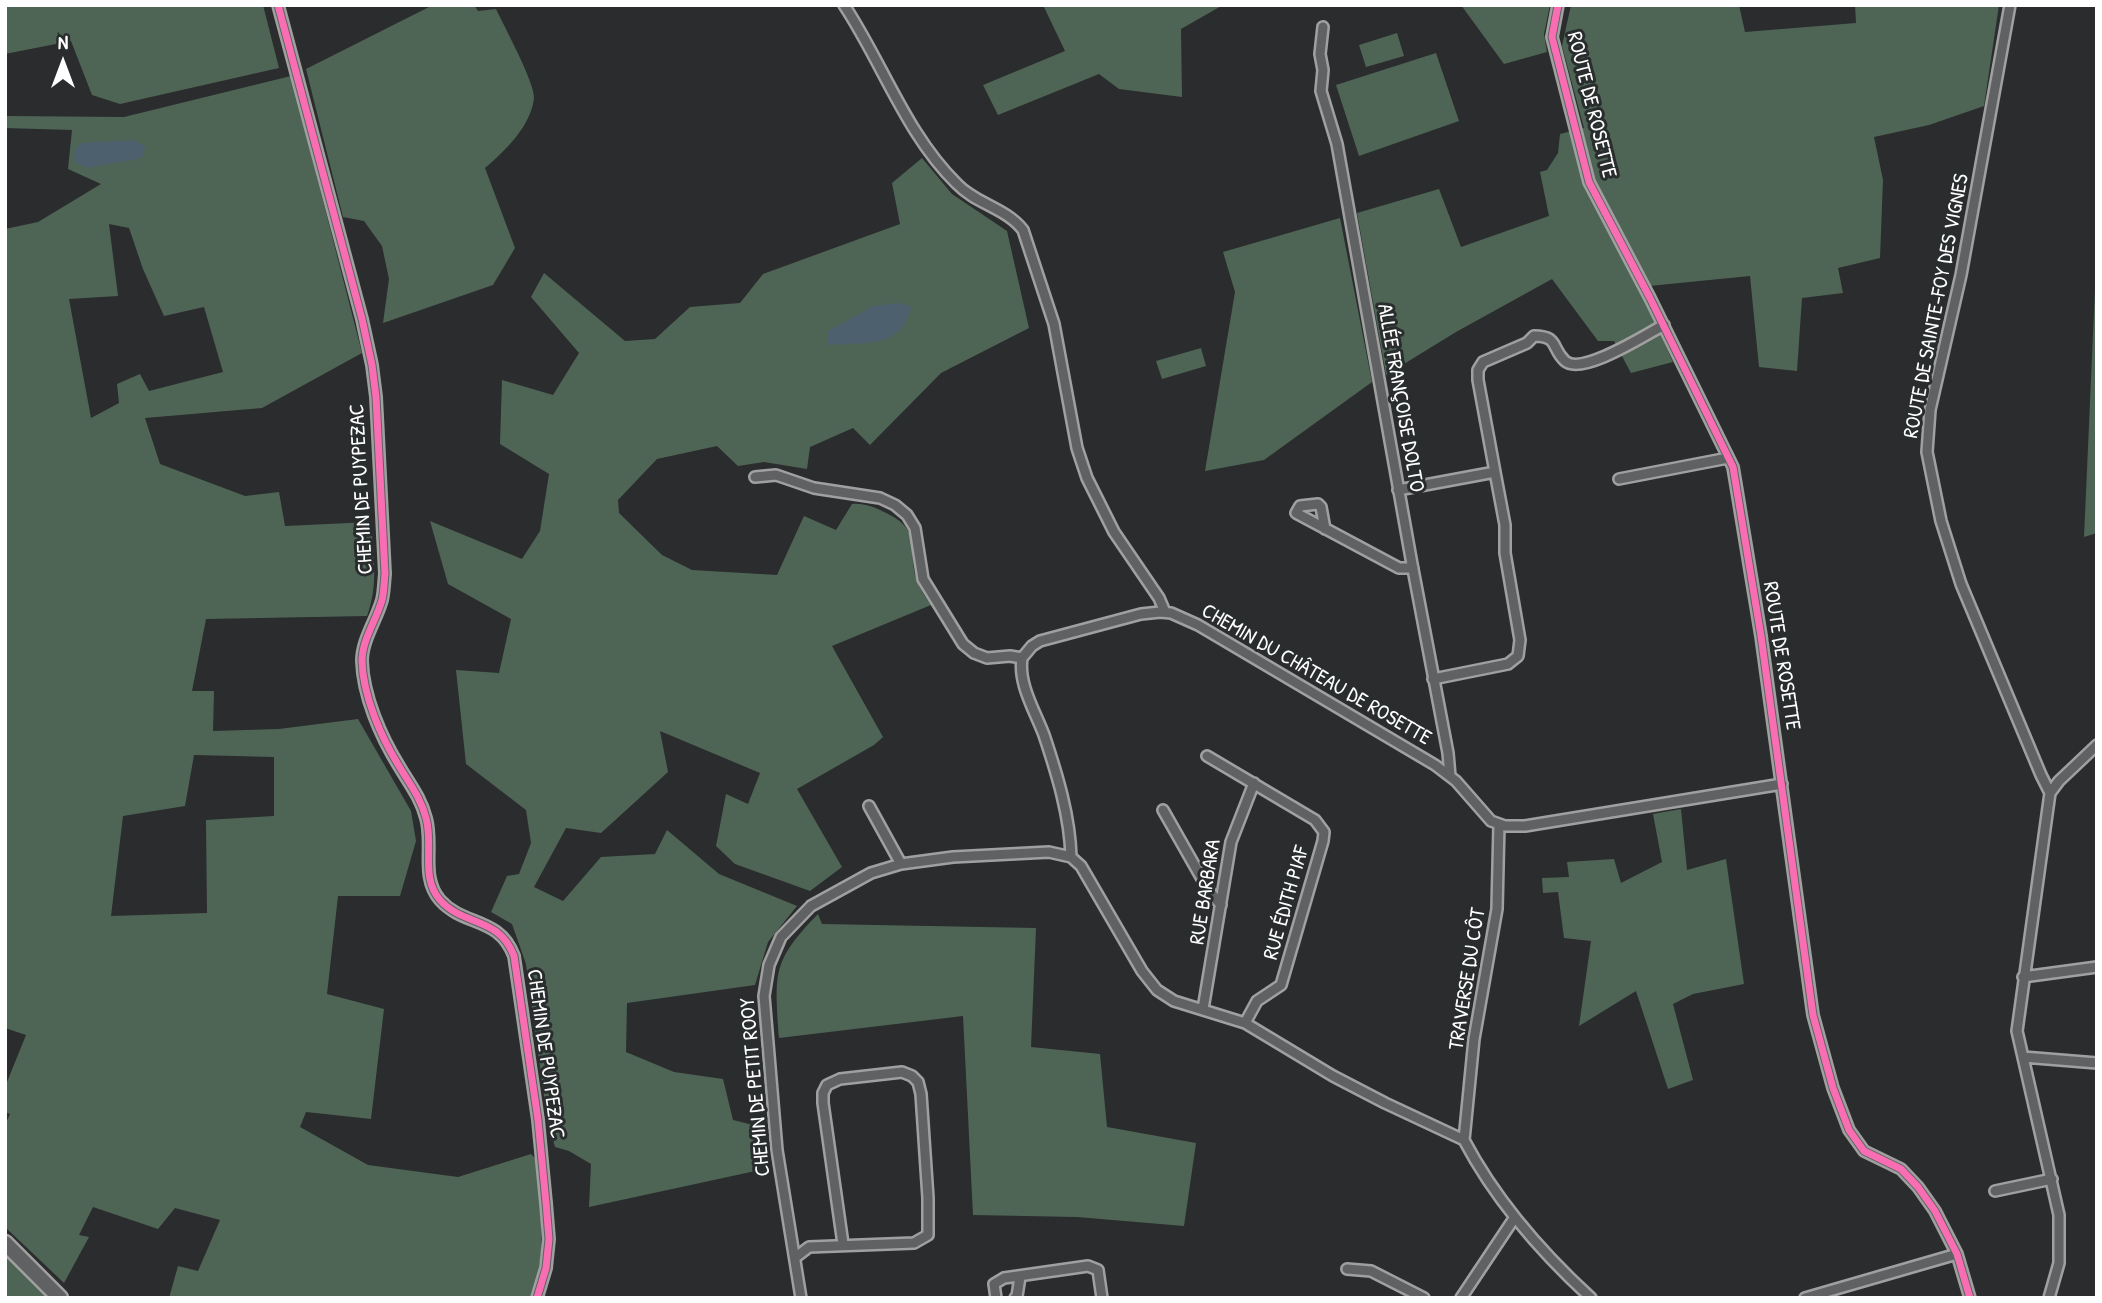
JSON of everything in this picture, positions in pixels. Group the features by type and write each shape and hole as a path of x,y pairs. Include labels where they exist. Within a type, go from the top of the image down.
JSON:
{"main road":[{"path":"5,1243 60,1298"}],"street":[{"name":"CHEMIN DE PUYPEZAC","path":"278,5 372,365 382,485 385,574 382,600 365,644 363,674 386,742 421,802 427,822 431,884 440,901 456,912 485,923 503,936 514,956 538,1120 549,1239 546,1268 537,1298"},
{"path":"844,5 898,103 940,165 958,186 1016,220 1023,230 1054,324 1077,448 1087,478 1114,532 1159,598 1165,612 1141,614 1051,638 1032,646 1022,658 1022,676 1044,736 1065,808 1071,837 1071,857 1082,866 1142,971 1157,990 1174,1001 1245,1023 1333,1076 1464,1140 1515,1217 1565,1275 1591,1298"},
{"name":"ROUTE DE ROSETTE","path":"1558,5 1552,37 1589,182 1664,325 1732,467 1761,636 1813,1016 1833,1087 1849,1130 1864,1151 1901,1169 1935,1211 1957,1254 1970,1298"},
{"name":"ROUTE DE SAINTE-FOY DES VIGNES","path":"2010,5 1961,275 1930,410 1927,452 1941,521 1961,584 2040,775 2050,793"},
{"name":"ALLÉE FRANÇOISE DOLTO","path":"1323,27 1320,54 1323,70 1321,91 1337,145 1450,776"},
{"path":"1433,679 1508,664 1515,661 1520,651 1505,553 1505,525 1478,380 1478,370 1483,362 1527,343 1534,336 1544,336 1552,339 1565,361 1574,366 1589,364 1664,325"},
{"path":"1619,480 1728,458"},
{"path":"1398,490 1495,472"},
{"path":"755,477 776,475 814,488 880,498 895,505 907,515 915,528 923,579 963,644 974,653 987,658 1022,658"},
{"path":"1325,530 1399,568 1413,568"},
{"name":"CHEMIN DU CHÂTEAU DE ROSETTE","path":"1165,612 1189,621 1240,649 1435,765 1450,776 1491,821 1499,824"},
{"path":"2049,1298 2059,1263 2059,1215 2017,1031 2050,793 2097,745"},
{"name":"RUE ÉDITH PIAF","path":"1207,756 1315,820 1324,832 1282,985 1261,997 1245,1023"},
{"name":"RUE BARBARA","path":"1203,1009 1233,835 1254,783"},
{"path":"1499,824 1525,826 1782,784"},
{"path":"869,806 901,864"},
{"path":"1163,810 1209,891 1221,905"},
{"name":"TRAVERSE DU CÔT","path":"1464,1140 1474,1039 1497,909 1499,824"},
{"name":"CHEMIN DE PETIT ROOY","path":"801,1298 777,1150 764,996 769,965 781,937 811,906 871,873 901,864 953,857 1049,852 1071,857"},
{"path":"2024,977 2097,967"},
{"path":"2023,1057 2097,1063"},
{"path":"796,1257 809,1247 914,1243 928,1235 921,1094 918,1082 902,1072 840,1079 827,1085 823,1093 827,1141 843,1244"},
{"path":"1995,1191 2052,1180"},
{"path":"1461,1298 1515,1217"},
{"path":"1805,1298 1957,1254"},
{"path":"996,1298 994,1284 1004,1278 1088,1266 1098,1270 1102,1298"},
{"path":"1347,1269 1371,1270 1424,1298"},
{"path":"1015,1298 1020,1277"}],"green space":[{"path":"5,5 263,5 279,68 120,104 92,95 71,41 5,54"},
{"path":"433,5 474,5 478,11 496,9 530,80 534,98 528,118 509,146 485,168 515,248 493,285 383,323 389,279 382,246 364,221 343,217 306,69"},
{"path":"1043,5 1223,5 1181,29 1182,97 1119,89 1099,74 998,115 983,85 1065,51"},
{"path":"1461,5 1550,5 1544,34 1547,52 1504,64"},
{"path":"1571,5 1739,5 1745,32 1856,23 1855,5 1999,5 1984,106 1929,125 1874,137 1883,180 1880,258 1838,268 1843,293 1802,298 1797,371 1759,367 1750,276 1639,287 1673,362 1631,373 1614,341 1598,341 1552,279 1456,332 1386,375 1357,213 1439,189 1461,247 1549,216 1540,172 1547,170 1558,153 1560,134 1584,128 1562,46"},
{"path":"1397,33 1404,56 1366,67 1359,45"},
{"path":"1436,53 1459,121 1359,156 1336,85"},
{"path":"291,76 362,353 262,408 145,418 160,464 245,496 279,492 285,526 371,522 373,593 367,616 206,619 192,691 214,691 213,731 279,729 358,719 411,811 416,841 400,896 338,896 327,994 384,1009 371,1119 306,1112 300,1127 368,1165 458,1177 531,1154 536,1159 542,1228 540,1261 533,1298 169,1298 178,1266 198,1271 220,1220 175,1208 158,1229 93,1207 79,1235 89,1237 64,1283 5,1227 5,1125 10,1114 5,1112 5,1087 26,1035 5,1028 5,229 38,222 101,184 68,169 72,130 5,128 5,116 124,117","holes":["109,224 129,228 143,269 164,316 204,307 223,372 149,391 140,374 117,384 119,403 91,418 69,299 118,296","194,755 274,757 274,816 206,820 207,913 111,916 123,816 185,806"]},
{"path":"922,158 952,194 1007,231 1029,328 941,373 870,445 853,428 810,447 807,469 764,462 738,466 717,446 657,459 618,500 619,513 662,555 692,570 777,575 804,516 836,530 852,504 873,507 897,519 910,533 917,581 931,605 832,646 883,737 874,745 797,789 842,867 810,891 735,864 716,846 726,794 748,804 760,773 660,731 668,772 601,833 566,828 534,887 563,901 601,857 655,854 667,830 719,874 797,906 768,942 755,985 627,1003 626,1052 674,1072 723,1079 733,1120 761,1127 760,1170 589,1207 591,1164 569,1151 555,1147 547,1118 526,964 512,924 491,912 507,876 519,874 531,843 526,810 466,764 456,670 499,673 511,619 448,584 430,521 522,559 540,531 549,474 500,444 502,380 553,395 579,353 531,297 544,273 625,341 655,339 690,307 740,303 763,274 900,224 892,183"},
{"path":"1340,218 1372,382 1264,460 1205,471 1235,292 1223,252"},
{"path":"2097,244 2097,533 2084,537"},
{"path":"1201,348 1206,366 1162,379 1156,361"},
{"path":"1681,809 1687,870 1726,859 1744,984 1693,994 1673,1004 1693,1080 1668,1089 1636,991 1579,1026 1591,941 1564,938 1558,892 1543,893 1542,878 1569,877 1567,862 1614,859 1621,883 1662,862 1653,814"},
{"path":"818,914 822,924 1036,928 1031,1047 1100,1054 1107,1127 1196,1143 1184,1226 1077,1217 973,1215 963,1016 779,1038 779,970 792,945"},
{"path":"5,1255 48,1298 5,1298"}],"water":[{"path":"135,140 145,147 142,158 87,168 76,163 74,152 82,143"},
{"path":"897,303 911,306 907,320 890,337 867,343 827,345 828,331 873,306"}],"cycle path":[{"path":"278,5 372,365 385,574 382,600 363,653 363,674 374,716 392,755 424,811 428,828 430,881 434,891 449,909 499,934 514,956 538,1120 549,1239 546,1268 537,1298"},
{"path":"1558,5 1552,37 1589,182 1650,298 1733,467 1761,636 1813,1015 1833,1088 1849,1130 1864,1151 1901,1169 1935,1211 1957,1254 1970,1298"}]}
